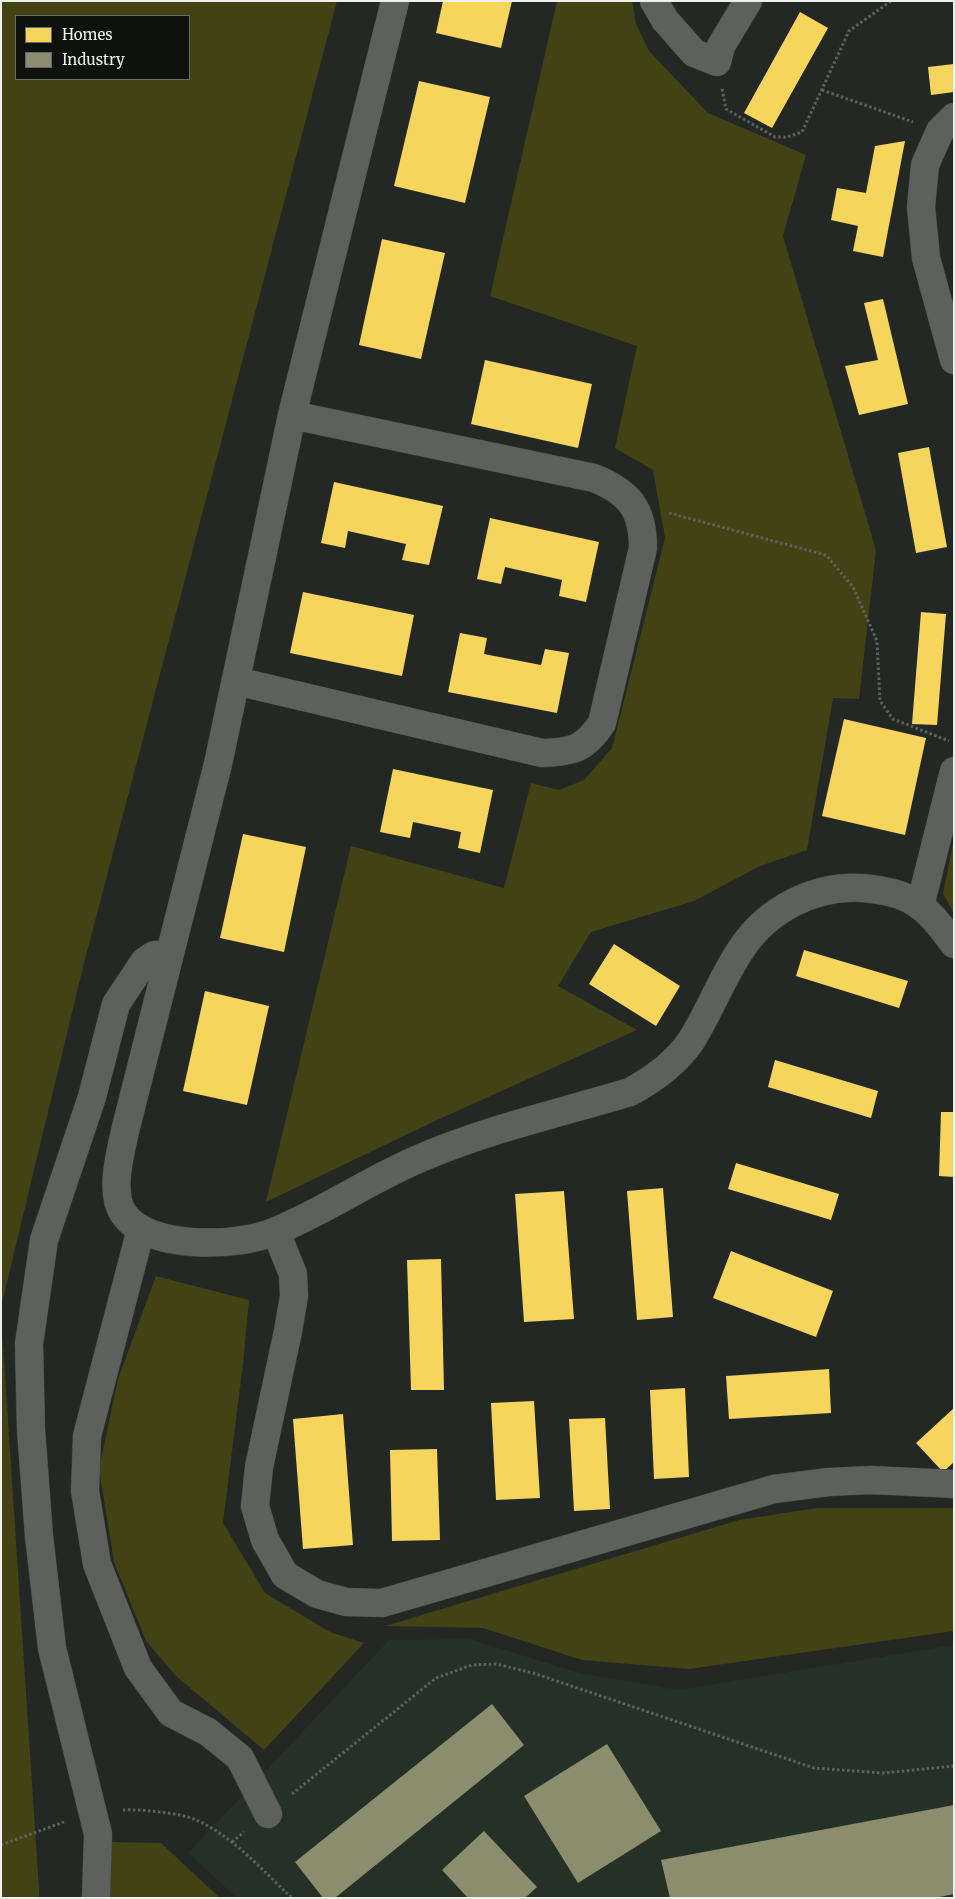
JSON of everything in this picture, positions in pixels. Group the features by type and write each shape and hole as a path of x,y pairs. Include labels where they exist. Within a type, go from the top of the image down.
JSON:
{"street":[{"path":"395,1 292,416 218,764 117,1170 118,1199 123,1213 142,1229 162,1237 193,1242 253,1240 276,1232 421,1157 452,1145 630,1092 653,1080 690,1042 742,948 760,928 786,906 817,891 847,887 900,894 912,899 935,919 954,944"},
{"path":"654,1 664,20 694,53 717,62 721,46 748,1"},
{"path":"947,124 925,165 921,206 926,258 954,360"},
{"path":"236,681 542,753 562,753 579,748 593,736 602,723 644,548 643,532 638,514 631,503 616,487 594,478 292,416"},
{"path":"920,906 954,771"},
{"path":"96,1898 98,1834 52,1648 39,1536 30,1430 29,1344 44,1240 92,1097 116,1004 144,962 154,956 169,955"},
{"path":"142,1229 87,1436 85,1491 96,1564 138,1668 171,1712 208,1732 240,1758 268,1814"},
{"path":"276,1232 293,1274 294,1296 259,1467 255,1506 265,1540 286,1575 317,1594 346,1602 382,1602 774,1489 829,1482 871,1480 954,1484"}],"path":[{"path":"717,62 726,109 775,137 787,137 802,132 849,31 891,1"},
{"path":"822,90 947,124"},
{"path":"631,503 826,555 853,587 877,641 880,701 893,719 954,743"},
{"path":"232,1842 436,1678 472,1665 496,1664 532,1673 814,1768 882,1773 954,1766"},
{"path":"1,1845 92,1812 136,1809 196,1819 232,1842 292,1898"}],"shaded area":[{"path":"1,1 337,1 83,967 1,1307"},
{"path":"557,1 632,1 636,24 649,51 708,113 806,155 783,236 876,550 859,699 833,698 807,850 760,866 694,901 591,932 558,986 637,1030 437,1120 266,1202 351,846 504,888 531,783 559,790 584,780 612,748 665,538 653,470 615,448 637,346 490,296"},
{"path":"954,838 954,913 943,894"},
{"path":"156,1276 249,1300 223,1523 265,1593 330,1632 364,1643 264,1750 176,1676 146,1641 114,1562 99,1469 118,1379"},
{"path":"1,1315 39,1889 39,1898 1,1898"},
{"path":"817,1508 954,1508 954,1631 689,1669 582,1660 483,1628 385,1626 739,1520"},
{"path":"470,1639 579,1673 679,1690 954,1645 954,1898 237,1898 188,1853 389,1640"},
{"path":"109,1842 161,1843 220,1898 109,1898"}],"building: Homes":[{"path":"443,1 512,1 501,48 436,33"},
{"path":"800,12 828,28 772,128 744,113"},
{"path":"954,64 954,92 931,95 928,67"},
{"path":"419,81 490,97 465,203 394,186"},
{"path":"905,141 883,257 853,251 858,226 831,220 837,188 866,193 875,146"},
{"path":"382,239 445,253 421,359 359,345"},
{"path":"883,299 908,404 859,415 845,366 878,360 864,303"},
{"path":"485,360 592,384 578,448 471,424"},
{"path":"929,447 947,547 916,553 898,453"},
{"path":"334,482 443,506 429,565 402,560 406,544 348,531 345,548 321,543"},
{"path":"490,518 599,542 586,602 559,596 562,580 505,567 501,584 477,579"},
{"path":"303,592 414,615 402,676 290,653"},
{"path":"921,612 946,614 937,725 912,724"},
{"path":"460,633 487,638 484,654 541,665 545,649 569,653 557,713 448,692"},
{"path":"844,719 926,738 905,835 822,816"},
{"path":"393,769 493,790 480,853 458,848 461,832 413,822 410,838 380,832"},
{"path":"243,834 306,847 284,952 220,938"},
{"path":"614,944 680,986 656,1026 589,984"},
{"path":"804,950 908,981 899,1008 796,976"},
{"path":"205,991 269,1006 247,1105 183,1091"},
{"path":"775,1060 878,1091 871,1118 768,1087"},
{"path":"941,1112 954,1112 954,1177 939,1176"},
{"path":"736,1163 839,1194 831,1220 728,1189"},
{"path":"663,1188 673,1317 637,1320 627,1191"},
{"path":"564,1191 574,1319 524,1322 515,1194"},
{"path":"731,1251 833,1291 816,1337 713,1298"},
{"path":"441,1259 444,1390 411,1390 407,1260"},
{"path":"829,1369 831,1413 729,1419 726,1376"},
{"path":"685,1388 689,1477 654,1479 650,1390"},
{"path":"534,1401 540,1498 496,1500 491,1403"},
{"path":"954,1408 954,1462 943,1472 916,1443"},
{"path":"343,1414 353,1545 303,1549 293,1419"},
{"path":"605,1418 610,1509 574,1511 569,1419"},
{"path":"437,1449 440,1540 392,1541 390,1450"}],"building: Industry":[{"path":"492,1704 524,1745 335,1898 323,1898 295,1862"},
{"path":"607,1744 661,1831 578,1883 524,1796"},
{"path":"954,1805 954,1894 935,1898 670,1898 661,1860"},
{"path":"484,1831 537,1887 525,1898 468,1898 442,1870"}]}
